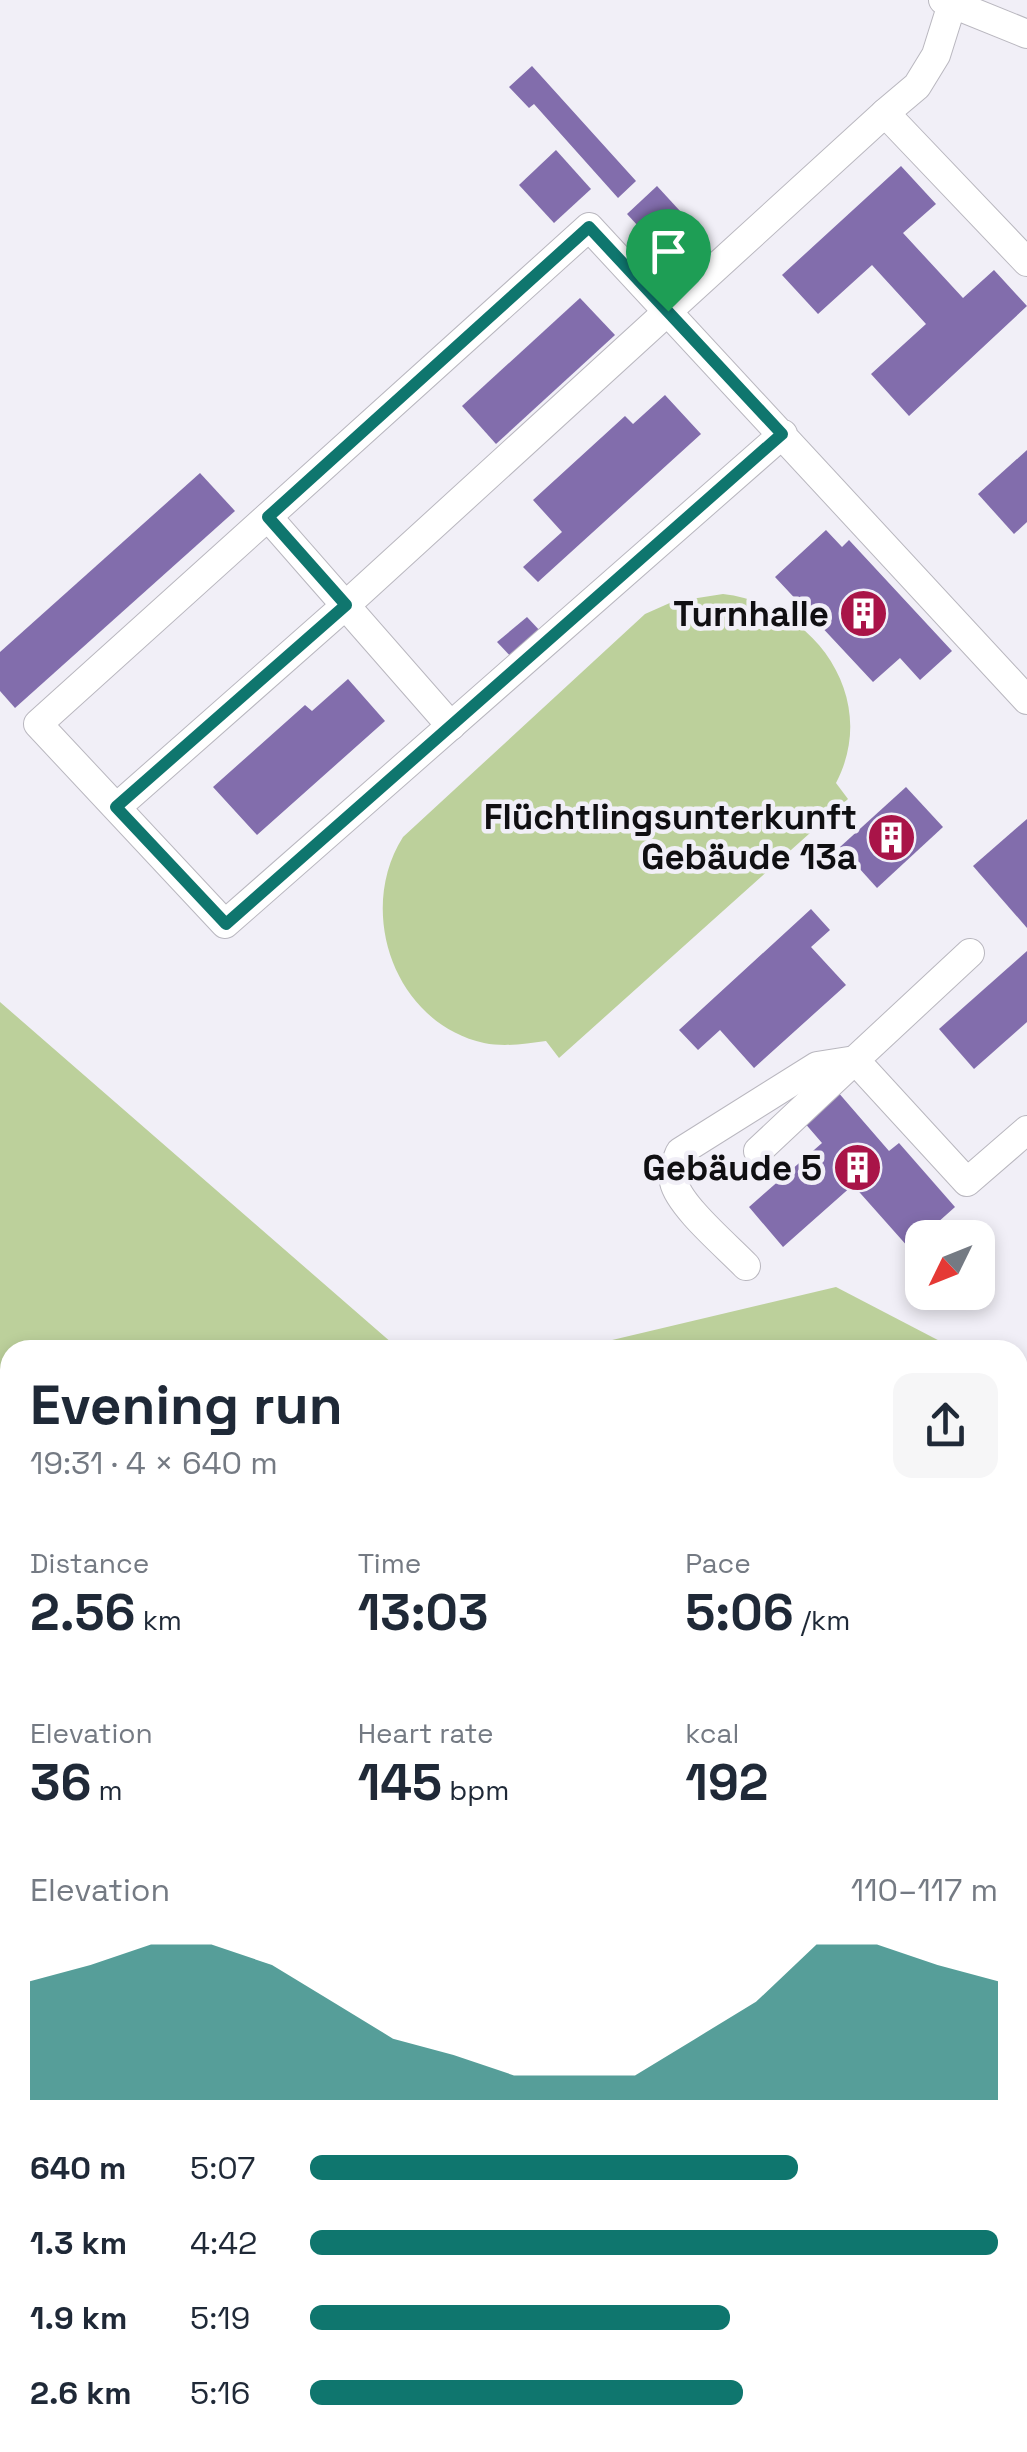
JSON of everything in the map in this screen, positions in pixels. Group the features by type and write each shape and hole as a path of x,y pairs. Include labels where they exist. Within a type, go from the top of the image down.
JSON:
{"street":[{"path":"116,807 346,605 918,86 936,55 947,2 997,10 1027,34"},
{"path":"884,113 1027,262"},
{"path":"782,434 226,924 38,724 589,227 782,434 1027,700"},
{"path":"268,517 451,726"},
{"path":"758,1151 970,953"},
{"path":"855,1060 967,1182 1027,1130"},
{"path":"746,1266 683,1199 674,1184 674,1166 680,1152 817,1066 855,1060"}],"green space":[{"path":"723,594 756,601 785,616 810,636 830,660 844,688 850,719 848,751 836,783 848,799 559,1058 546,1041 492,1044 453,1031 427,1013 406,989 392,960 384,929 383,898 389,866 403,837 645,614 672,602"},
{"path":"0,1002 389,1340 0,1340"},
{"path":"836,1287 938,1340 612,1340"}],"building":[{"path":"532,66 636,181 618,198 534,104 529,108 509,87"},
{"path":"556,150 591,189 554,223 519,185"},
{"path":"901,166 936,204 903,233 963,298 994,270 1027,306 909,416 871,374 926,324 872,265 818,314 782,275"},
{"path":"657,186 680,211 650,239 627,214"},
{"path":"580,298 615,335 496,444 462,406"},
{"path":"665,395 701,434 538,582 523,567 562,532 533,500 625,416 633,424"},
{"path":"1027,450 1027,522 1014,534 978,494"},
{"path":"200,473 235,511 15,708 0,691 0,652"},
{"name":"Turnhalle","path":"826,530 842,547 849,540 952,651 920,680 900,658 873,682 775,577"},
{"path":"527,617 542,633 513,659 497,642"},
{"path":"348,679 385,721 257,835 213,787 305,705 312,711"},
{"name":"Flüchtlingsunterkunft Gebäude 13a","path":"906,787 943,827 877,888 840,847"},
{"path":"1027,819 1027,928 973,866"},
{"path":"811,909 830,930 811,947 846,985 754,1068 720,1030 698,1050 679,1030"},
{"path":"1027,951 1027,1022 974,1069 939,1029"},
{"name":"Gebäude 5","path":"837,1091 889,1151 899,1143 955,1207 940,1220 905,1220 905,1244 853,1185 783,1247 749,1207 822,1143 803,1121"}],"place":[{"name":"Turnhalle","path":"864,614"},
{"name":"Flüchtlingsunterkunft Gebäude 13a","path":"892,837"},
{"name":"Gebäude 5","path":"857,1168"}],"route":[{"path":"589,227 668,311 782,434 226,924 116,807 346,605 268,517 589,227"}]}
